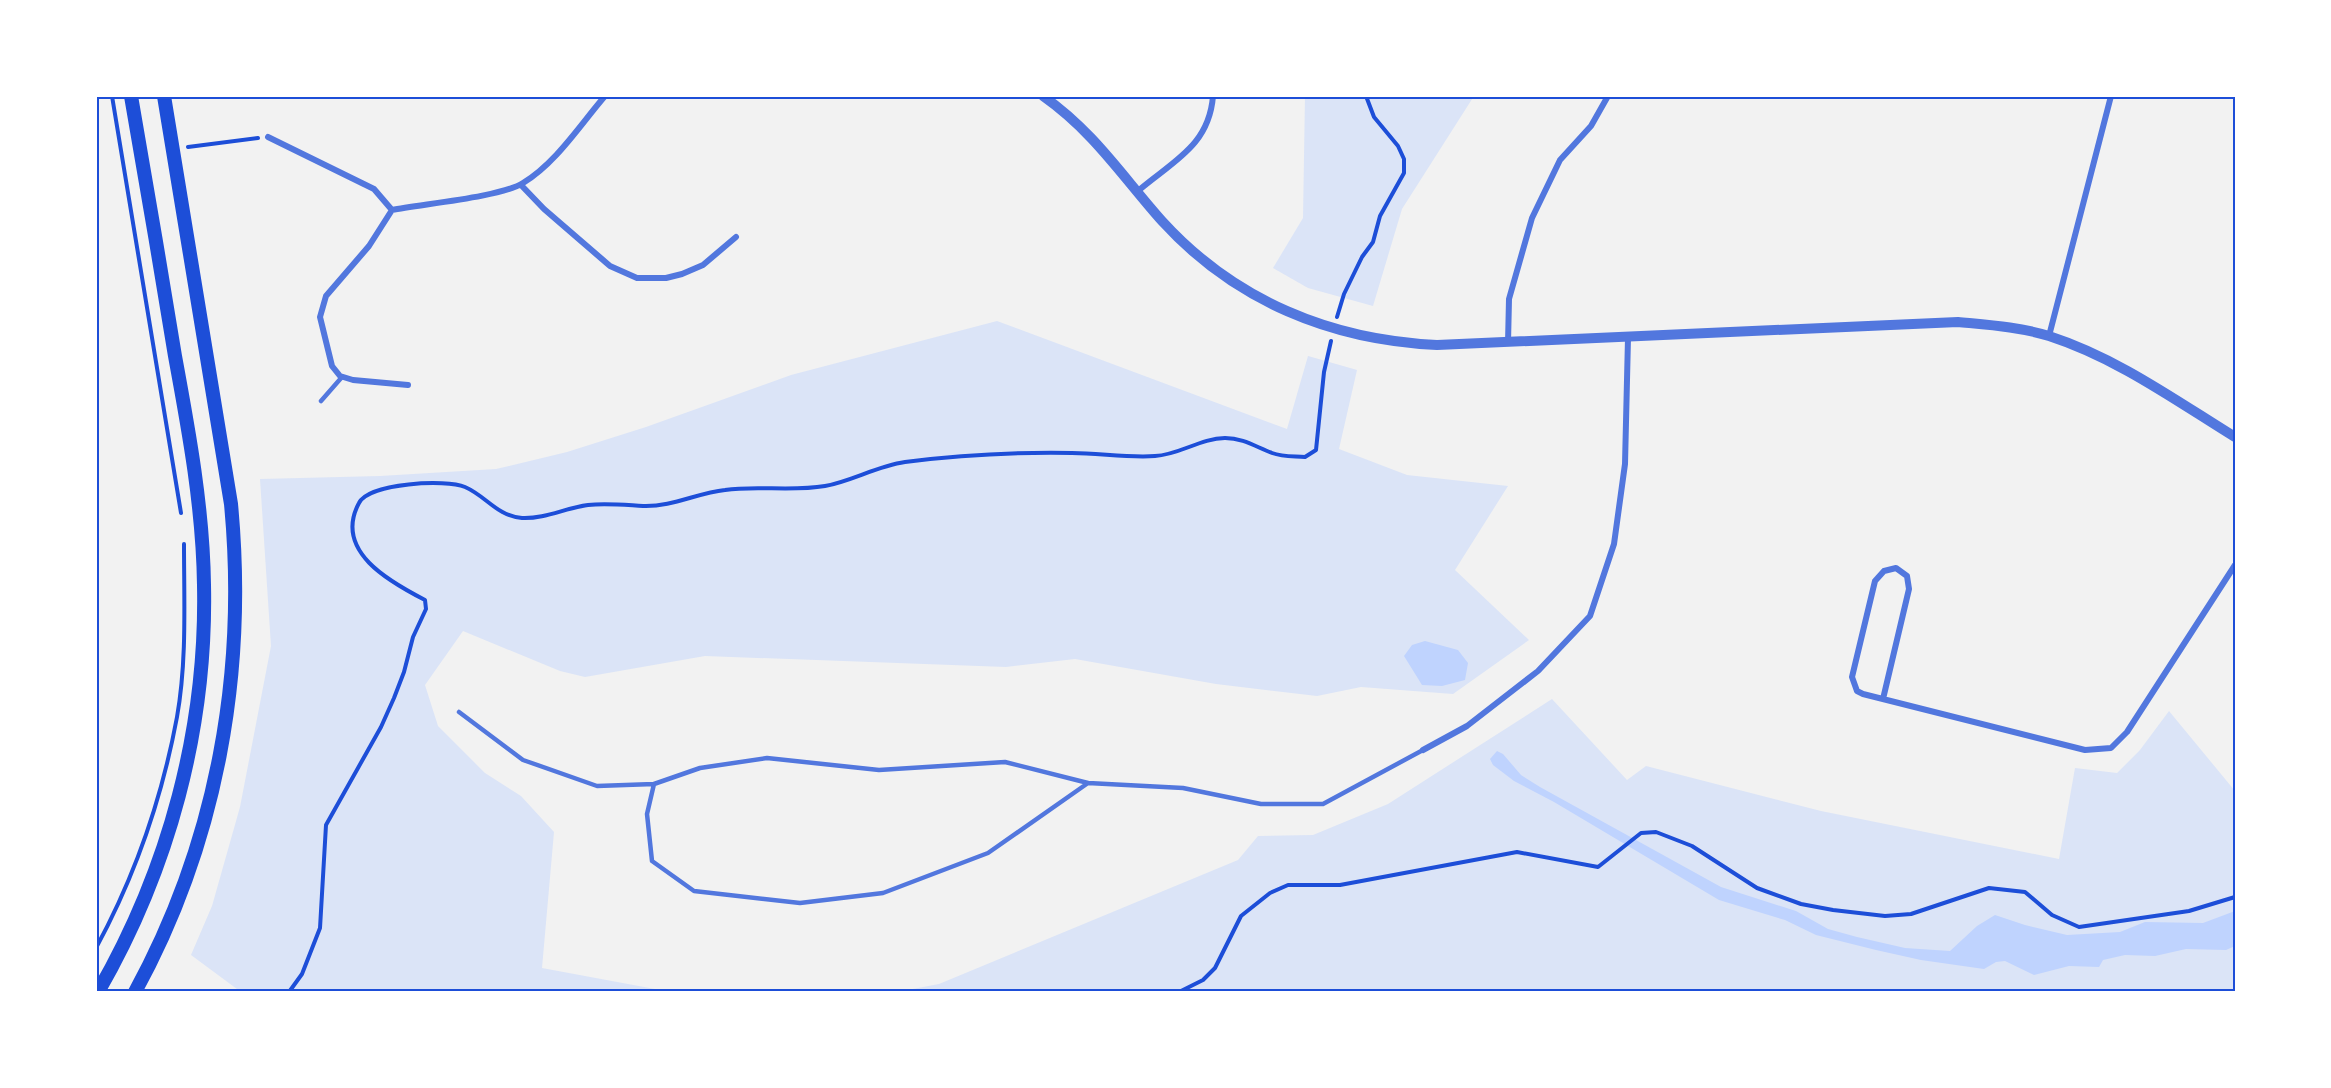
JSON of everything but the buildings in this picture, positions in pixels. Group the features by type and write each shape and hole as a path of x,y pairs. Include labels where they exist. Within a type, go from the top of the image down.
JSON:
{"main road":[{"path":"98,992 153,881 170,831 193,733 203,645 204,587 197,485 131,96"},
{"path":"135,992 163,938 206,816 223,741 235,649 236,552 231,504 164,96"}],"street":[{"path":"408,385 342,377 332,366 320,317 322,302 369,246 392,210 521,185 544,167 605,96"},
{"path":"1043,96 1078,122 1162,221 1213,269 1269,304 1333,329 1400,344 1508,343 1958,322 2008,327 2049,336 2118,364 2235,437"},
{"path":"1138,191 1203,135 1210,117 1213,96"},
{"path":"1508,343 1509,299 1532,218 1560,160 1591,126 1608,96"},
{"path":"2049,336 2111,96"},
{"path":"268,137 374,189 392,210"},
{"path":"521,185 610,266 637,278 666,278 682,274 703,265 736,237"},
{"path":"1423,750 1467,726 1538,671 1590,616 1614,544 1625,464 1628,338"},
{"path":"1883,699 1909,589 1907,576 1896,568 1884,571 1875,581 1852,677 1857,691 1883,699 2085,750 2111,748 2127,732 2235,565"}],"lane":[{"path":"321,401 342,377"},
{"path":"459,712 523,760 597,786 654,784 700,768 767,758 879,770 1005,762 1088,783 1183,788 1261,804 1323,804 1423,750"},
{"path":"654,784 647,814 652,861 694,891 800,903 883,893 988,853 1088,783"}],"path":[{"path":"112,96 182,520"},
{"path":"289,992 302,974 320,928 326,825 333,808 381,727 404,672 413,637 426,609 425,600 371,567 362,555 356,543 353,521 361,499 368,494 405,486 456,484 478,494 499,512 520,518 536,518 589,505 667,504 726,489 780,491 823,487 900,463 956,456 1075,453 1156,456 1181,452 1222,438 1239,439 1272,453 1305,457 1316,450 1324,372 1333,329 1344,294 1362,257 1373,242 1380,216 1401,183 1404,172 1404,159 1398,146 1374,117 1365,96"},
{"path":"173,150 268,137"},
{"path":"96,948 120,903 154,813 177,716 184,626 184,543"},
{"path":"1179,992 1203,980 1215,968 1240,916 1270,893 1281,888 1334,886 1517,852 1598,867 1641,832 1656,832 1692,846 1739,878 1778,896 1833,910 1875,915 1911,914 1989,888 2025,892 2052,915 2079,927 2189,911 2235,897"}],"shaded area":[{"path":"1305,96 1474,96 1402,209 1373,306 1308,288 1273,268 1303,218"},
{"path":"997,321 1287,429 1308,356 1357,370 1339,449 1407,475 1508,486 1455,570 1529,640 1453,694 1361,687 1317,696 1216,684 1075,659 1006,667 705,656 585,677 560,671 463,631 425,685 438,726 485,773 521,796 554,832 542,968 671,992 241,992 191,955 212,906 240,807 271,646 260,479 380,476 496,469 567,452 646,427 791,375"},
{"path":"1552,699 1627,780 1646,766 1821,811 2059,859 2075,768 2117,773 2140,750 2169,711 2235,791 2235,992 897,992 939,984 1238,860 1258,836 1313,835 1388,804"}],"water":[{"path":"1425,641 1458,650 1468,663 1465,680 1442,686 1422,685 1404,656 1412,645"},
{"path":"1497,751 1503,754 1521,775 1540,787 1721,887 1796,911 1828,929 1857,937 1905,948 1950,951 1977,926 1995,915 2067,935 2120,932 2145,922 2203,923 2235,911 2235,946 2226,950 2186,949 2155,956 2125,955 2103,960 2099,967 2069,966 2034,975 2005,961 1996,962 1984,969 1921,960 1816,935 1785,920 1719,900 1554,802 1514,781 1493,765 1490,759"}]}
